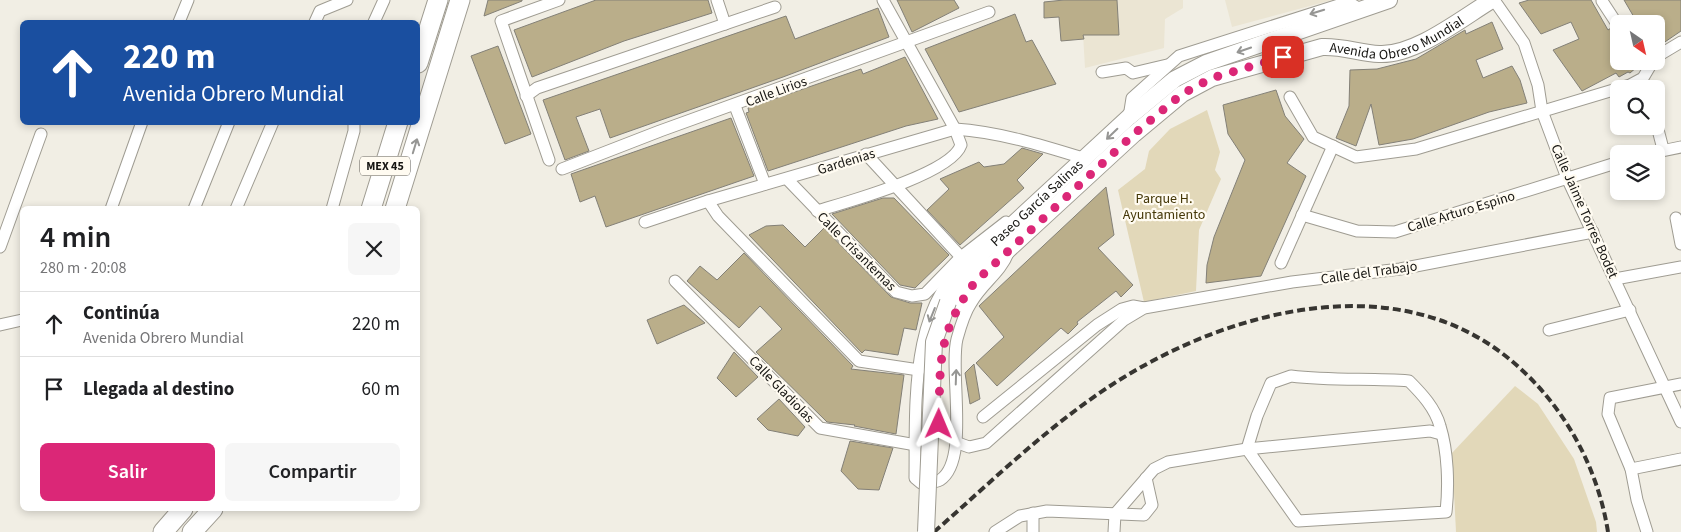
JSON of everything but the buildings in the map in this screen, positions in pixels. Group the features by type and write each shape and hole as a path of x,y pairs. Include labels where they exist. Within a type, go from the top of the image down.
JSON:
{"main road":[{"path":"420,57 438,0"},
{"name":"MEX 45","path":"396,206 460,0"},
{"name":"Avenida Obrero Mundial","path":"1179,87 1206,63 1389,0"},
{"name":"Avenida Obrero Mundial","path":"1179,87 1315,49 1332,46 1380,54 1395,52 1419,44 1493,0"},
{"name":"Paseo García Salinas","path":"936,532 941,355 950,321 955,287 983,252 1129,116 1179,87"},
{"name":"Paseo García Salinas","path":"926,532 934,342 953,303 1134,134 1179,87"},
{"name":"MEX 45","path":"372,206 397,125"},
{"path":"163,532 182,511"},
{"path":"192,532 211,511"}],"street":[{"path":"180,20 188,0"},
{"path":"316,20 320,10 347,0"},
{"path":"375,20 384,0"},
{"path":"549,160 501,21 559,0"},
{"path":"717,0 725,24"},
{"path":"817,211 897,187 953,157 961,145 955,129 883,0"},
{"name":"Calle Jaime Torres Bodet","path":"1493,0 1524,43 1538,85 1542,111 1567,178 1681,422"},
{"path":"1602,1 1611,15"},
{"path":"1129,116 1132,98 1179,56 1348,2 1362,10"},
{"path":"526,96 537,88 775,7"},
{"name":"Calle Lirios","path":"562,169 660,131 735,106 989,12"},
{"path":"1665,52 1681,42"},
{"path":"1102,72 1126,68 1133,73 1167,65"},
{"path":"1290,97 1313,136 1356,157 1416,149 1610,91"},
{"path":"735,106 765,184"},
{"path":"112,206 141,125"},
{"path":"195,206 228,125"},
{"path":"237,206 273,125"},
{"path":"333,206 354,131 354,125"},
{"name":"Gardenias","path":"645,222 708,201 955,129 996,135 1050,147 1083,158"},
{"path":"0,247 41,134"},
{"path":"1282,263 1333,146"},
{"path":"1665,149 1681,147"},
{"path":"866,154 961,257"},
{"name":"Calle Arturo Espino","path":"1302,215 1357,231 1395,232 1610,165"},
{"name":"Calle Crisantemas","path":"787,179 896,292 912,296 925,294 961,257 1002,225 1028,210"},
{"path":"708,201 718,216 859,361 920,370"},
{"path":"1676,218 1681,244"},
{"name":"Calle del Trabajo","path":"983,417 1097,325 1122,309 1133,306 1144,308 1292,282 1400,269 1593,232"},
{"path":"983,252 961,266 940,293 924,334 920,370 915,478 921,483 939,481 945,476 958,443 955,385 957,340 971,303 1004,266 1010,249"},
{"path":"1615,278 1681,268"},
{"name":"Calle Gladiolas","path":"675,281 820,428 916,446"},
{"path":"958,443 969,447 986,443 1124,320 1144,308"},
{"path":"1549,330 1630,310"},
{"path":"0,326 20,321"},
{"path":"1292,376 1333,380 1370,378 1409,381 1423,395 1440,426 1446,466 1446,512 1298,521 1247,448 1271,383 1292,376"},
{"path":"1647,532 1636,500 1631,470 1608,414 1610,398 1681,384"},
{"path":"1114,532 1115,514 1154,469 1168,462 1247,448 1430,431 1441,434"},
{"path":"1631,470 1681,459"},
{"path":"995,532 1020,516 1047,510 1144,515 1152,505 1146,478"},
{"path":"1033,513 1033,532"}],"shaded area":[{"path":"1081,0 1183,0 1183,8 1165,19 1164,48 1085,68"},
{"path":"1225,0 1332,0 1232,27"}],"green space":[{"name":"Parque H. Ayuntamiento","path":"1207,110 1220,152 1215,170 1221,179 1199,230 1196,291 1144,302 1118,190 1145,169 1149,151 1170,129"},
{"path":"1515,386 1538,404 1574,459 1596,522 1597,532 1456,532 1452,453"}],"railway":[{"path":"934,532 1018,457 1062,421 1107,388 1151,362 1199,339 1250,321 1303,310 1356,306 1407,311 1457,327 1503,354 1523,371 1558,411 1585,456 1603,506 1608,532"}],"route":[{"path":"939,424 941,355 946,332 958,304 984,272 1134,134 1182,94 1212,78 1283,57"}]}
